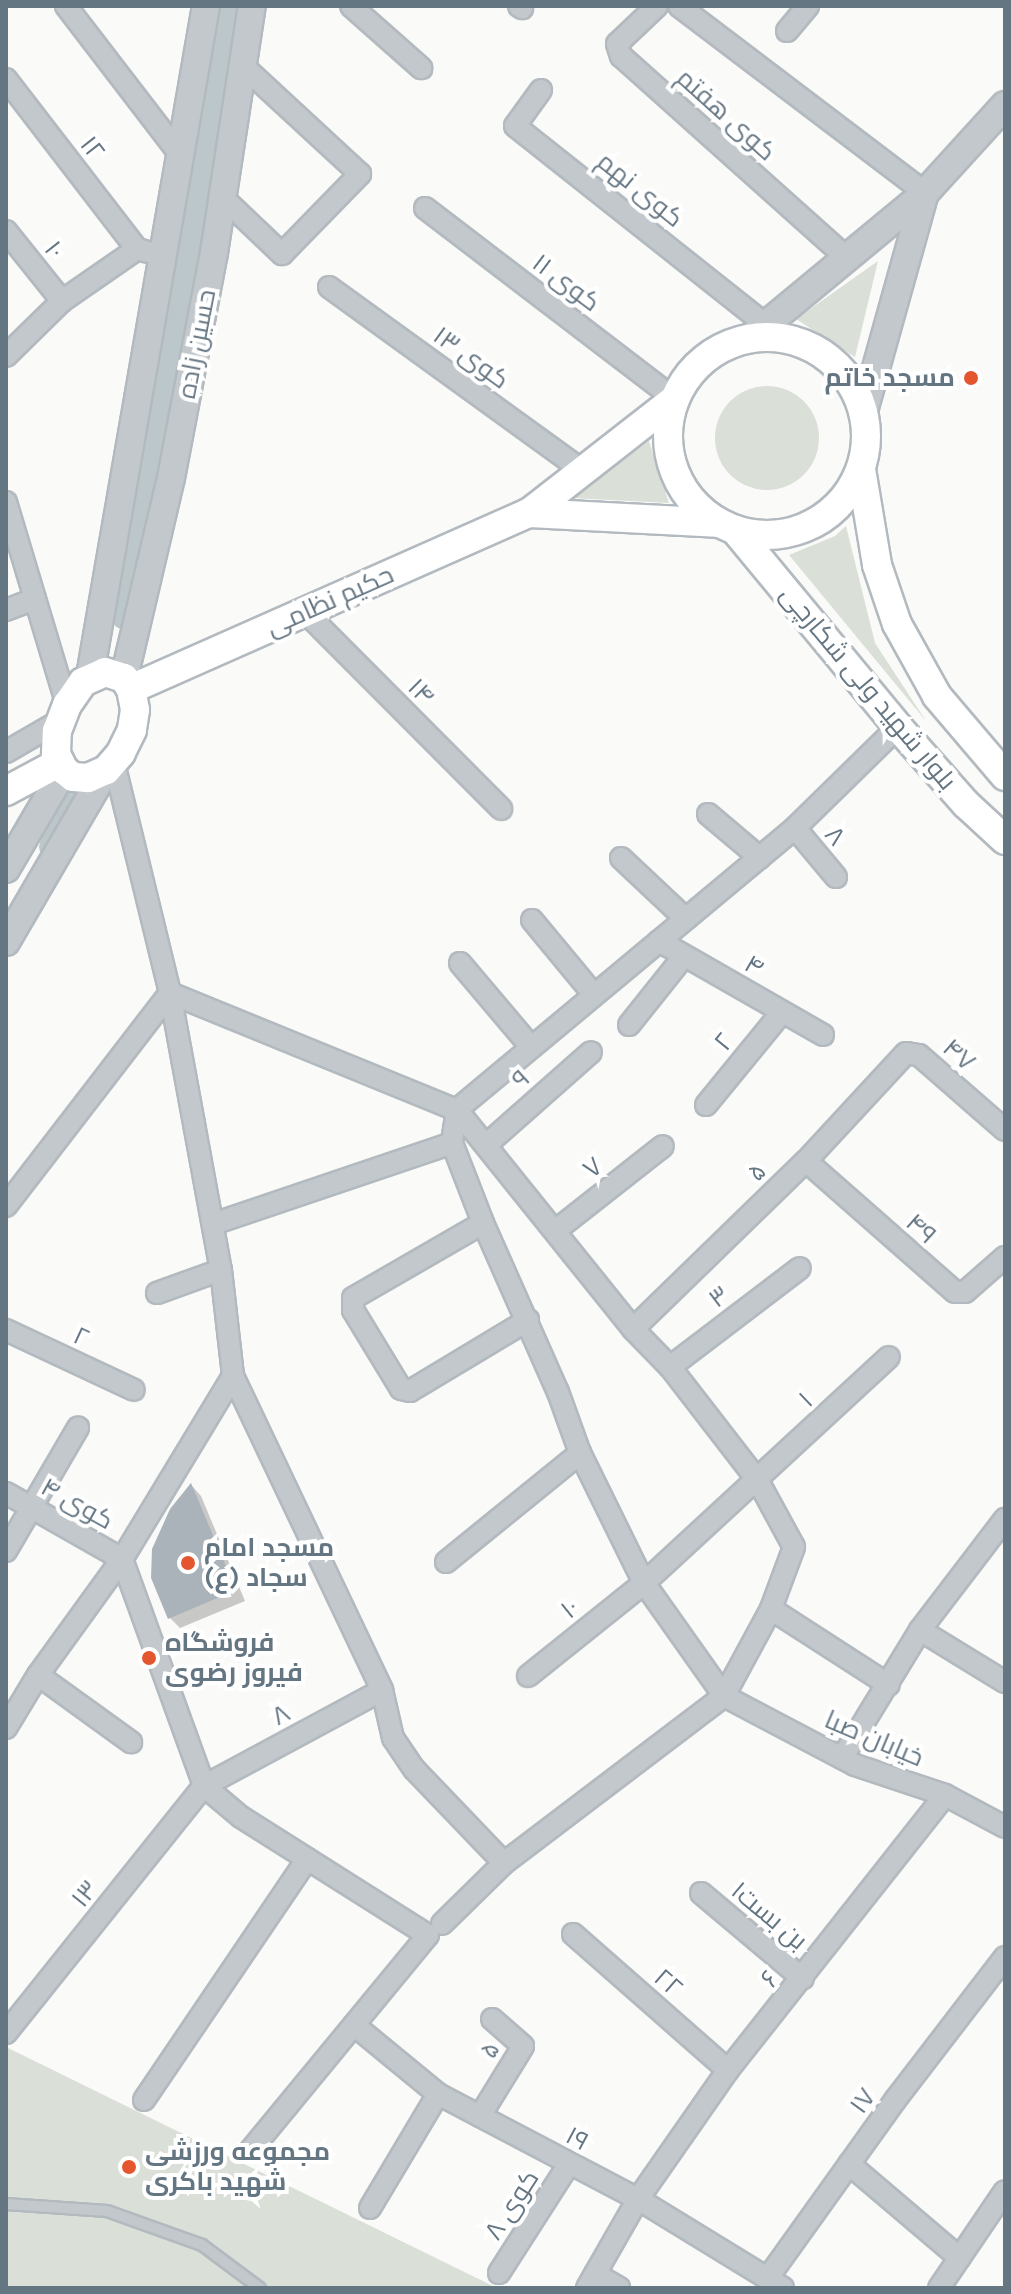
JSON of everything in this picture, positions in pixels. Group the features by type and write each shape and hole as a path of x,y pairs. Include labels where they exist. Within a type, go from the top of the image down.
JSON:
{"main road":[{"path":"758,331 808,345 833,361 852,384 864,411 866,440 861,469 847,496 825,517 797,531 767,536 727,527 695,505 679,482 670,455 668,426 675,399 703,360 758,331"},
{"name":"حکیم نظامی","path":"127,683 305,612 529,513 675,399"},
{"path":"861,469 877,565 897,624 937,696 1005,776"},
{"name":"حکیم نظامی","path":"529,513 727,527"},
{"name":"بلوار شهید ولی شکارچی","path":"727,527 966,804 1005,840"},
{"path":"105,672 127,683 135,710 132,730 110,766 88,778 73,777 62,766 56,743 64,712 90,676 105,672"},
{"path":"6,791 62,766"}],"street":[{"path":"66,6 181,156"},
{"name":"حسین زاده","path":"90,676 206,6"},
{"name":"حسین زاده","path":"127,683 171,478 222,197 252,6"},
{"path":"351,6 421,68"},
{"name":"کوی هفتم","path":"657,6 617,44 621,56 847,258"},
{"path":"679,6 925,193"},
{"path":"787,31 808,6"},
{"path":"222,197 282,254 360,174 243,66"},
{"name":"۱۲","path":"6,79 137,249"},
{"name":"کوی نهم","path":"541,90 515,126 758,331"},
{"path":"758,331 925,193 1005,105"},
{"path":"864,411 925,193"},
{"name":"کوی ۱۱","path":"425,208 675,399"},
{"name":"۱۰","path":"6,231 62,301"},
{"path":"6,356 62,301 137,249 164,256"},
{"name":"کوی ۱۳","path":"329,287 583,471"},
{"path":"6,502 64,712 6,752"},
{"path":"6,610 35,599"},
{"name":"۱۴","path":"305,612 501,809"},
{"path":"724,1696 644,1583 580,1453 528,1320 483,1223 452,1143 457,1110 795,828 898,727"},
{"path":"6,869 62,766"},
{"path":"6,942 110,766"},
{"path":"110,766 170,993 221,1270 233,1376 382,1690 393,1738 414,1769 504,1863"},
{"path":"708,814 760,858"},
{"name":"۸","path":"795,828 836,877"},
{"path":"621,858 686,919"},
{"path":"532,920 594,995"},
{"name":"۴","path":"659,941 823,1035"},
{"path":"629,1025 684,956"},
{"path":"460,963 531,1047"},
{"path":"170,993 457,1110 633,1329 670,1367 758,1481 794,1547 771,1609 724,1696 504,1863 442,1924"},
{"path":"6,1206 170,993"},
{"name":"۲","path":"706,1105 782,1012"},
{"name":"۹","path":"486,1145 591,1052"},
{"name":"۴۷","path":"914,1052 1005,1130"},
{"name":"۵","path":"633,1329 806,1161 906,1053 914,1052"},
{"path":"213,1224 452,1143"},
{"name":"۷","path":"555,1231 663,1146"},
{"name":"۴۹","path":"806,1161 955,1292 965,1292 1005,1257"},
{"path":"483,1223 353,1298 353,1310 401,1389 410,1391 528,1320"},
{"name":"۳","path":"670,1367 800,1268"},
{"path":"157,1293 221,1270"},
{"name":"۲","path":"6,1330 134,1390"},
{"name":"۱","path":"644,1583 889,1357"},
{"path":"6,1728 38,1675 122,1559 233,1376"},
{"path":"6,1551 78,1428"},
{"path":"446,1562 580,1453"},
{"name":"کوی ۴","path":"6,1493 122,1559"},
{"path":"842,1758 920,1630 1003,1526"},
{"path":"122,1559 204,1786 241,1817 428,1935 250,2151"},
{"name":"۱۰","path":"528,1676 644,1583"},
{"path":"771,1609 889,1685"},
{"path":"920,1630 1005,1682"},
{"path":"38,1675 131,1742"},
{"name":"۸","path":"204,1786 382,1690"},
{"name":"خیابان صبا","path":"724,1696 842,1758 945,1795 1005,1827"},
{"name":"۱۳","path":"6,2033 204,1786"},
{"name":"۶","path":"591,2281 638,2199 728,2070 803,1979 945,1795"},
{"path":"144,2100 307,1859"},
{"name":"بن بست۱","path":"701,1893 803,1979"},
{"name":"۲۲","path":"573,1934 728,2070"},
{"name":"۱۷","path":"775,2283 849,2164 1005,1957"},
{"name":"۵","path":"480,2116 523,2046 492,2019"},
{"name":"۱۹","path":"354,2025 438,2094 638,2199 775,2283"},
{"path":"370,2208 438,2094"},
{"name":"کوی ۸","path":"499,2273 569,2164"},
{"path":"849,2164 960,2258"},
{"path":"939,2288 1005,2191"},
{"path":"591,2281 619,2288"}],"lane":[{"path":"6,2204 107,2211 202,2245 260,2288"}],"shaded area":[{"path":"878,261 855,357 796,319"},
{"path":"767,386 787,390 804,401 815,418 819,438 815,458 804,475 787,486 767,490 747,486 730,475 719,458 715,438 719,418 730,401 747,390"},
{"path":"649,441 669,503 572,498"},
{"path":"846,526 875,643 926,721 789,555 835,536"},
{"name":"مجموعه ورزشی شهید باکری","path":"6,2047 497,2288 6,2288"}],"building":[{"name":"مسجد امام سجاد (ع)","path":"191,1483 236,1590 168,1619 151,1578 152,1549 170,1509"}],"waterway":[{"path":"123,618 200,192 226,10"},
{"path":"50,847 76,786"}],"place":[{"name":"مسجد خاتم","path":"971,378"},
{"name":"مسجد امام سجاد (ع)","path":"188,1563"},
{"name":"فروشگاه فیروز رضوی","path":"149,1658"},
{"name":"مجموعه ورزشی شهید باکری","path":"129,2167"}]}
